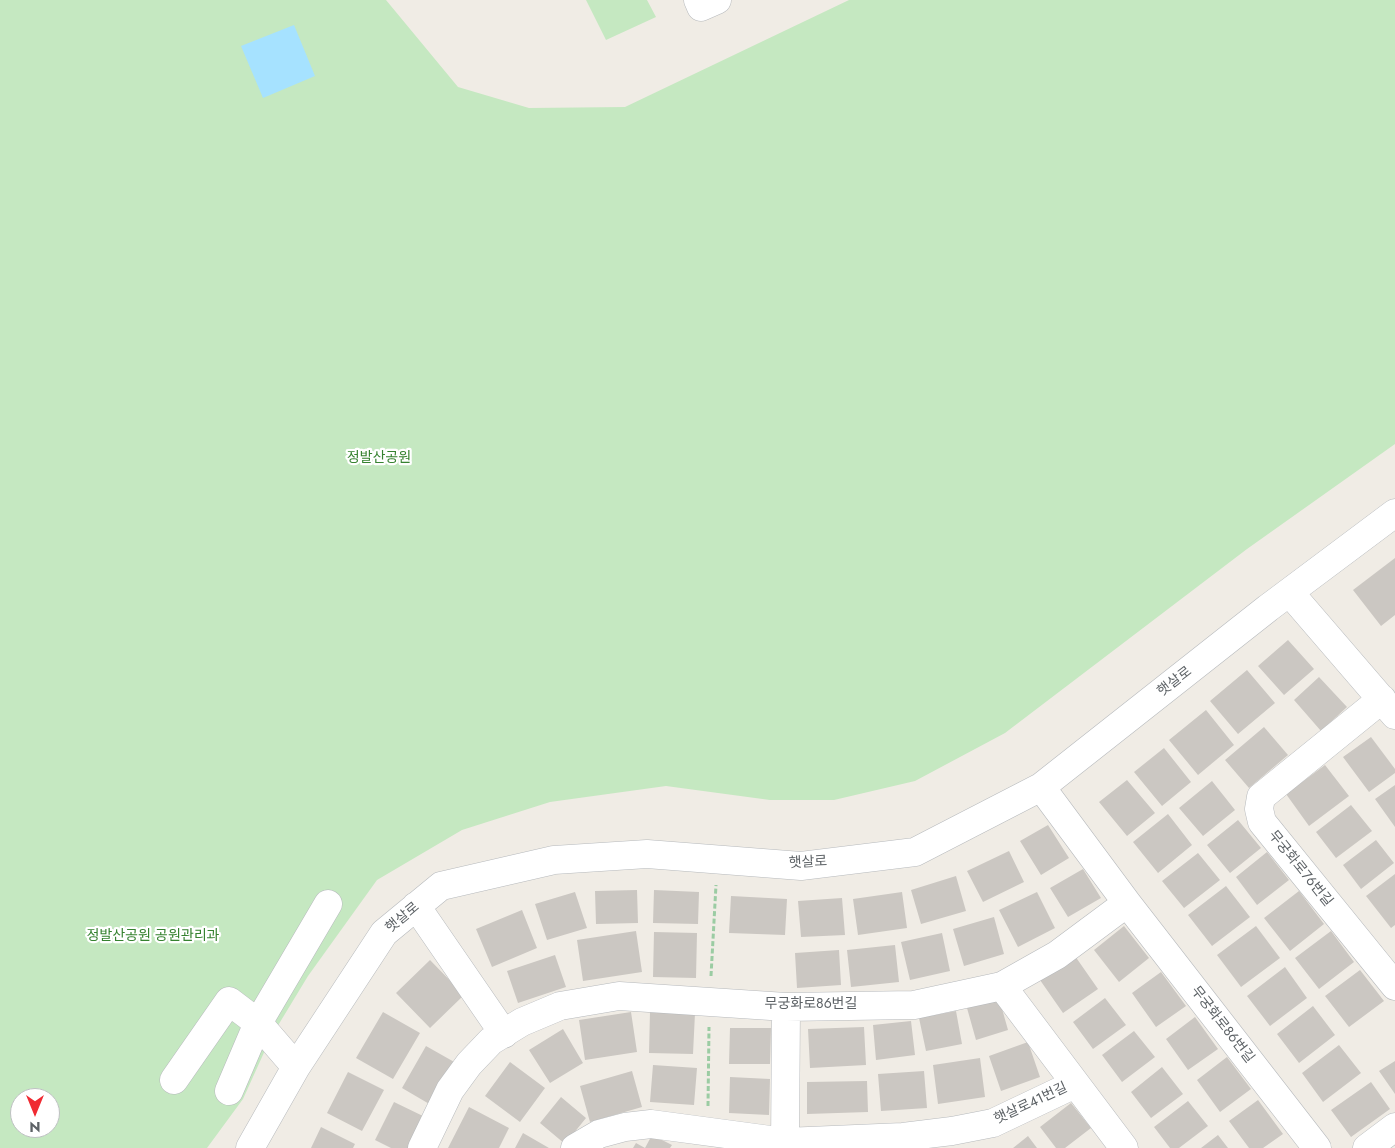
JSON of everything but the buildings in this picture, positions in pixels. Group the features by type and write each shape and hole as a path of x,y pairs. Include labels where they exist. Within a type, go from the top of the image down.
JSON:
{"street":[{"path":"698,0 701,7 717,0"},
{"name":"햇살로","path":"250,1148 296,1067 384,933 440,886 554,860 647,854 801,866 916,852 1041,787 1253,621 1395,513"},
{"name":"무궁화로76번길","path":"1290,593 1389,707 1261,797 1259,809 1262,822 1395,986"},
{"name":"무궁화로86번길","path":"1041,787 1127,903 1317,1148"},
{"name":"무궁화로86번길","path":"710,1002 786,1007 914,1005 1002,986 1057,956 1127,903"},
{"path":"229,1091 258,1023 328,904"},
{"path":"416,906 504,1034"},
{"path":"1002,986 1124,1148"},
{"path":"422,1148 450,1090 469,1064 491,1041 522,1022 560,1006 619,996 710,1002"},
{"path":"174,1080 229,1001 258,1023 296,1067"},
{"path":"785,1145 786,1007"},
{"name":"햇살로41번길","path":"575,1148 599,1134 625,1126 651,1124 678,1126 785,1145 903,1142 993,1123 1075,1084"},
{"path":"1367,1148 1395,1127"}],"path":[{"path":"708,1109 710,1002 716,884"}],"green space":[{"name":"정발산공원","path":"0,0 386,0 458,87 529,108 625,107 849,0 1395,0 1395,444 1247,549 1005,733 915,781 834,800 770,800 666,786 550,802 462,830 377,880 308,976 271,1037 243,1099 207,1148 0,1148"},
{"path":"586,0 647,0 656,17 606,40"}],"water":[{"path":"294,25 315,76 263,98 241,46"}],"park label":[{"name":"정발산공원 공원관리과","path":"153,937"}]}
